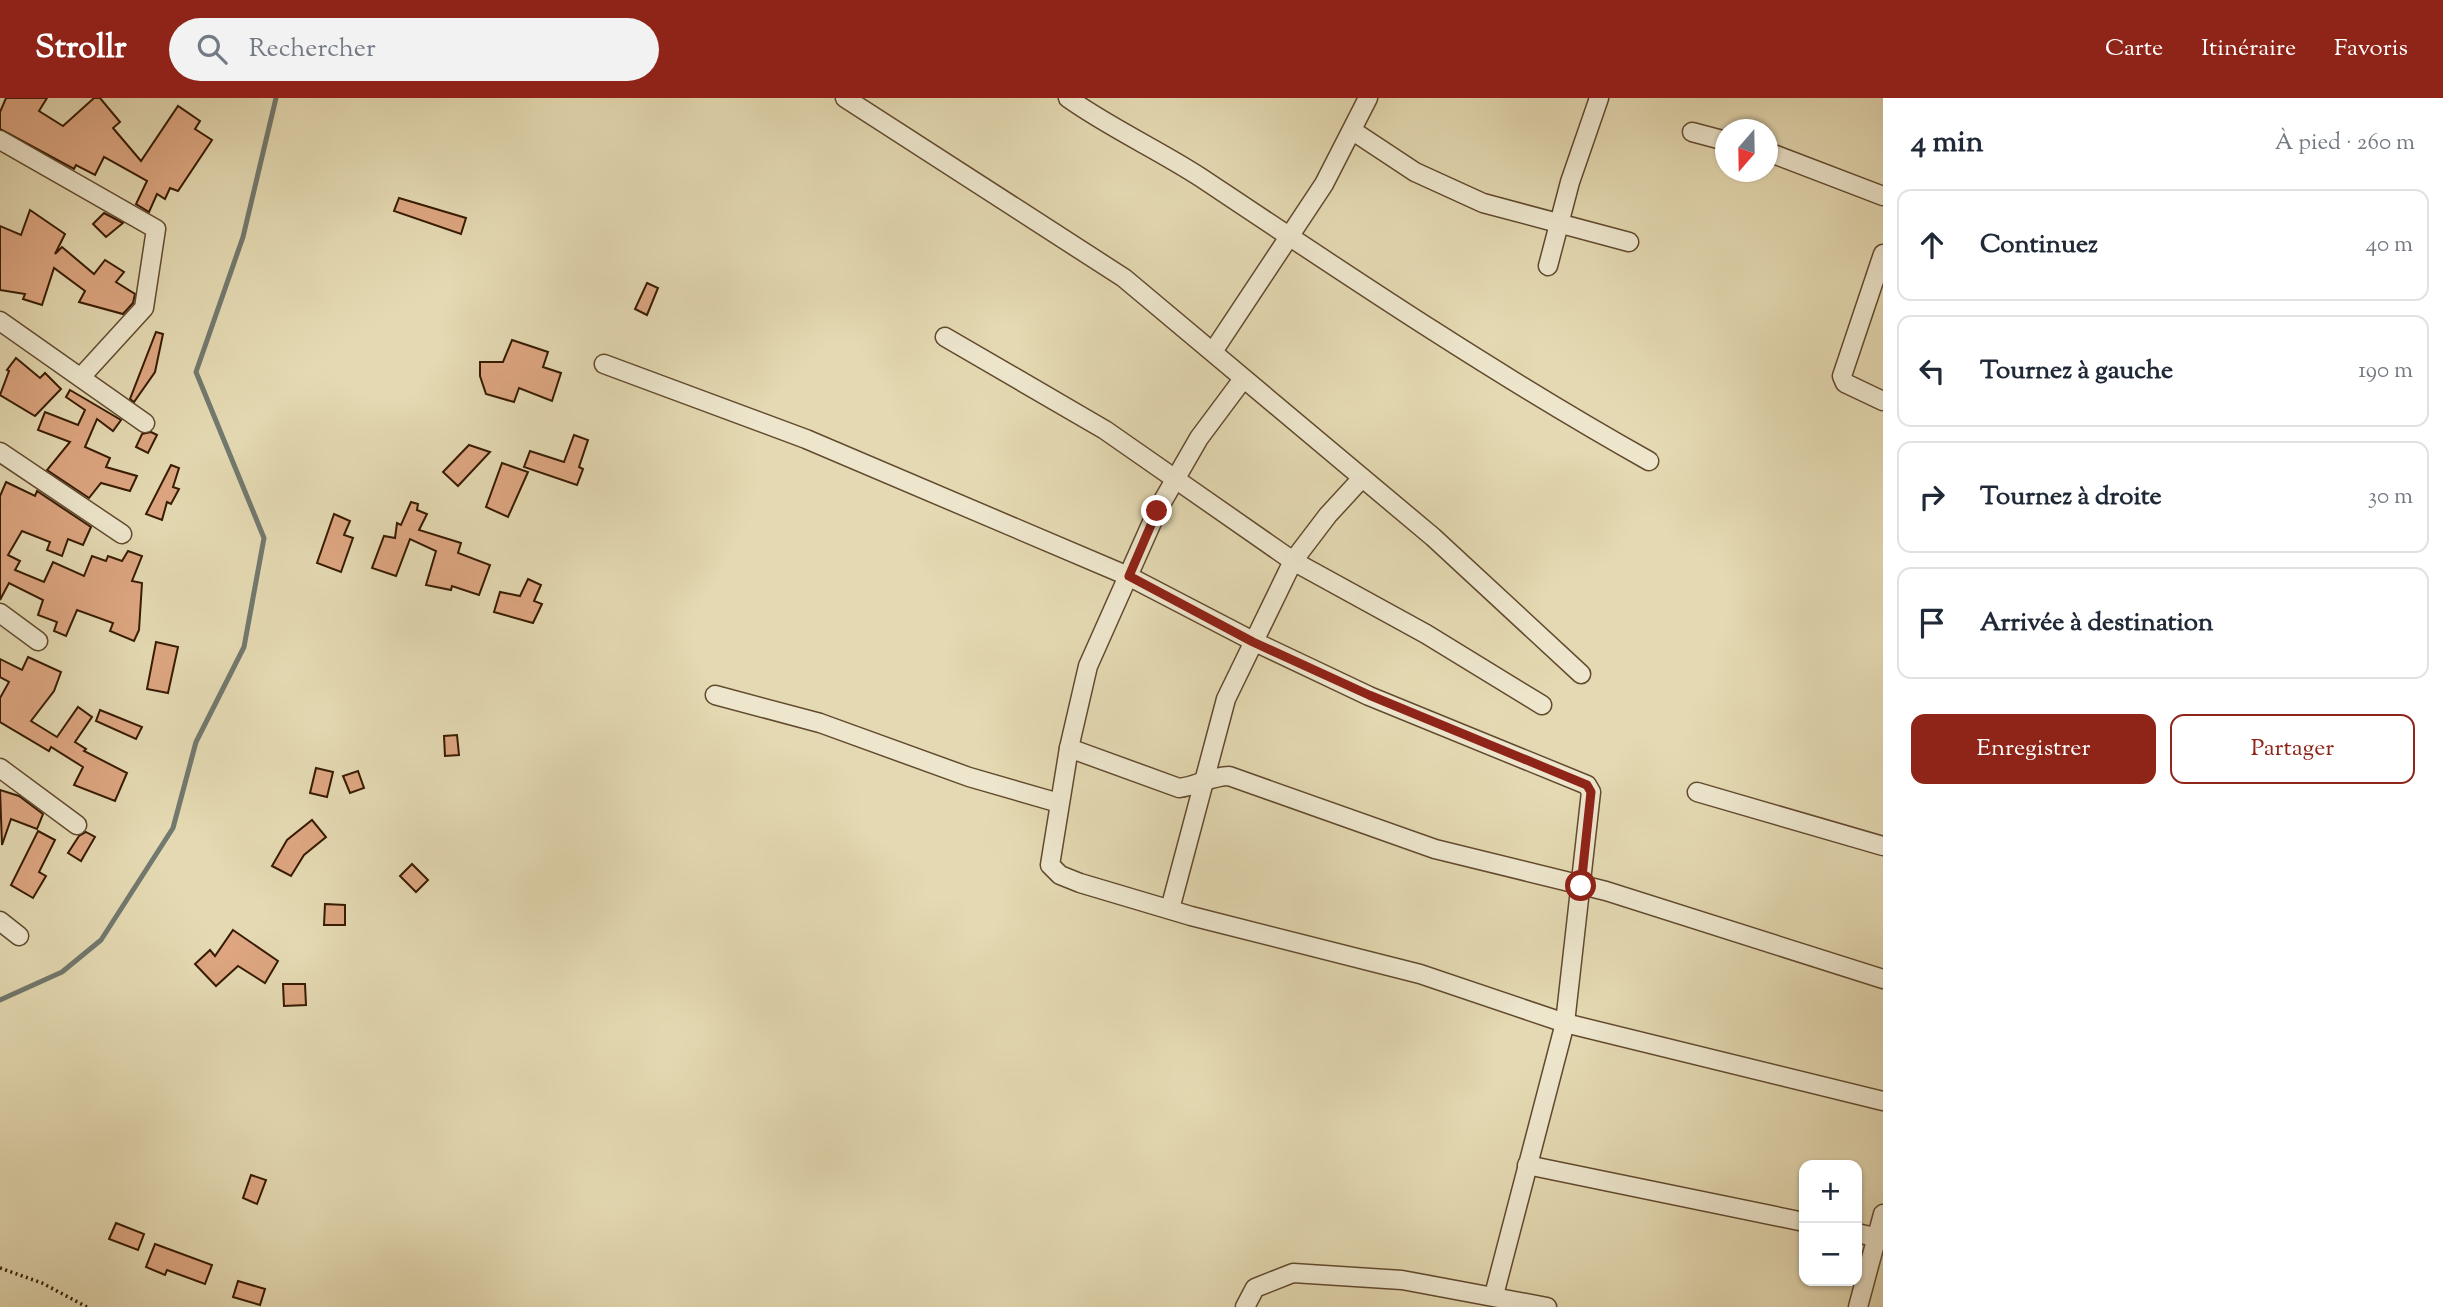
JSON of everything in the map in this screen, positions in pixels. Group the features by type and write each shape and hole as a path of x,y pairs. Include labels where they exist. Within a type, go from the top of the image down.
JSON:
{"street":[{"path":"845,98 1124,278 1214,350 1243,379 1433,537 1581,674"},
{"path":"1068,98 1182,166 1572,417 1648,461"},
{"path":"1214,350 1290,237 1353,131 1368,98"},
{"path":"1548,266 1570,182 1599,98"},
{"path":"1353,131 1415,172 1483,203 1560,226 1629,242"},
{"path":"1692,132 1715,138"},
{"path":"0,140 156,229 144,308 81,377"},
{"path":"1778,156 1883,196"},
{"path":"1883,254 1842,376 1852,387 1883,401"},
{"path":"0,321 145,423"},
{"path":"945,337 1105,430 1293,561 1426,635 1542,705"},
{"path":"604,364 806,439 1129,576 1253,642 1369,695 1587,785 1591,792 1565,1023 1494,1295"},
{"path":"1243,379 1199,438 1143,539 1088,666 1069,748 1049,865 1060,875 1080,883 1420,974 1565,1023 1883,1101"},
{"path":"0,452 122,534"},
{"path":"1170,909 1226,699 1293,561 1328,515 1362,478"},
{"path":"0,613 38,641"},
{"path":"715,695 820,723 969,777 1059,803"},
{"path":"1069,748 1179,788 1214,776 1229,776 1435,849 1581,886 1883,979"},
{"path":"0,768 77,825"},
{"path":"1697,792 1883,846"},
{"path":"0,921 19,936"},
{"path":"1527,1165 1799,1222"},
{"path":"1858,1307 1880,1238 1883,1214"},
{"path":"1862,1234 1880,1238"},
{"path":"1245,1307 1255,1289 1293,1273 1402,1280 1547,1307"}],"path":[{"path":"0,1268 42,1283 87,1307"}],"building":[{"path":"6,98 47,98 39,111 63,126 94,98 100,98 120,122 113,128 141,161 178,106 200,121 195,129 212,140 178,191 170,188 165,199 157,194 149,212 136,204 147,181 104,157 95,175 76,165 74,169 0,129 0,112"},
{"path":"399,198 466,218 461,234 394,211"},
{"path":"30,210 65,234 55,254 62,247 94,274 105,260 124,272 116,282 135,294 133,303 123,314 79,302 85,291 54,268 42,305 23,299 25,294 0,290 0,226 21,235"},
{"path":"104,213 123,223 106,237 93,224"},
{"path":"647,283 658,288 647,315 635,309"},
{"path":"156,332 163,334 155,372 134,402 130,399"},
{"path":"512,340 548,352 543,367 561,373 552,401 519,388 514,402 486,394 480,376 480,362 503,362"},
{"path":"16,358 40,378 45,373 61,389 35,416 0,395 9,371 7,370"},
{"path":"70,390 121,420 113,431 97,419 85,447 110,458 106,467 137,476 130,491 101,483 89,498 47,470 70,442 38,430 45,412 78,425 85,410 66,397"},
{"path":"151,432 157,435 148,453 136,447 142,434"},
{"path":"574,435 588,440 579,467 583,469 577,485 524,467 530,451 564,462"},
{"path":"469,445 490,452 458,486 443,472"},
{"path":"502,463 528,472 508,517 486,507"},
{"path":"171,465 179,468 173,487 179,489 171,504 167,502 162,520 146,514"},
{"path":"6,482 35,496 37,491 91,527 83,545 68,539 62,556 47,550 50,542 22,531 8,555 20,561 15,570 44,582 53,562 84,576 92,556 106,561 108,556 122,561 128,551 142,556 132,581 142,583 139,630 134,641 110,631 113,623 77,610 66,636 54,631 57,622 38,615 43,600 9,583 0,600 0,496"},
{"path":"411,502 418,504 417,510 427,514 419,530 461,543 458,553 490,565 479,595 452,586 451,590 426,585 436,551 410,539 396,576 372,568 384,536 395,538 397,523 401,525"},
{"path":"334,514 350,521 344,535 353,538 341,572 317,563"},
{"path":"528,579 541,585 534,601 542,604 533,623 494,612 500,592 520,596"},
{"path":"156,642 178,647 168,693 147,689"},
{"path":"28,657 61,672 54,691 31,721 57,737 78,707 92,717 75,742 86,749 84,751 127,773 115,801 74,785 83,767 51,747 49,751 0,722 0,698 9,682 0,677 0,659 22,670"},
{"path":"100,710 142,727 136,739 96,721"},
{"path":"457,735 459,755 445,756 444,736"},
{"path":"316,768 333,772 327,797 310,793"},
{"path":"358,771 364,788 350,793 343,776"},
{"path":"0,790 19,796 43,814 37,829 11,819 2,845"},
{"path":"312,820 326,837 304,855 291,876 272,866 287,840"},
{"path":"38,831 55,840 39,872 46,876 33,898 11,885"},
{"path":"86,832 95,837 81,861 68,853 79,836"},
{"path":"412,864 428,880 416,892 400,876"},
{"path":"325,904 345,905 345,925 324,925"},
{"path":"233,930 278,961 265,983 238,966 216,986 195,964 210,950 215,956"},
{"path":"283,984 305,984 306,1005 284,1006"},
{"path":"251,1175 266,1180 257,1204 243,1198"},
{"path":"116,1223 144,1234 138,1250 109,1239"},
{"path":"155,1244 212,1265 205,1284 167,1270 165,1275 146,1267"},
{"path":"238,1281 265,1289 260,1305 233,1297"}],"waterway":[{"path":"0,1000 62,972 101,940 173,828 196,742 244,647 264,538 196,372 243,237 276,98"}],"route":[{"path":"1157,511 1129,576 1253,642 1369,695 1587,785 1591,792 1581,886"}]}
